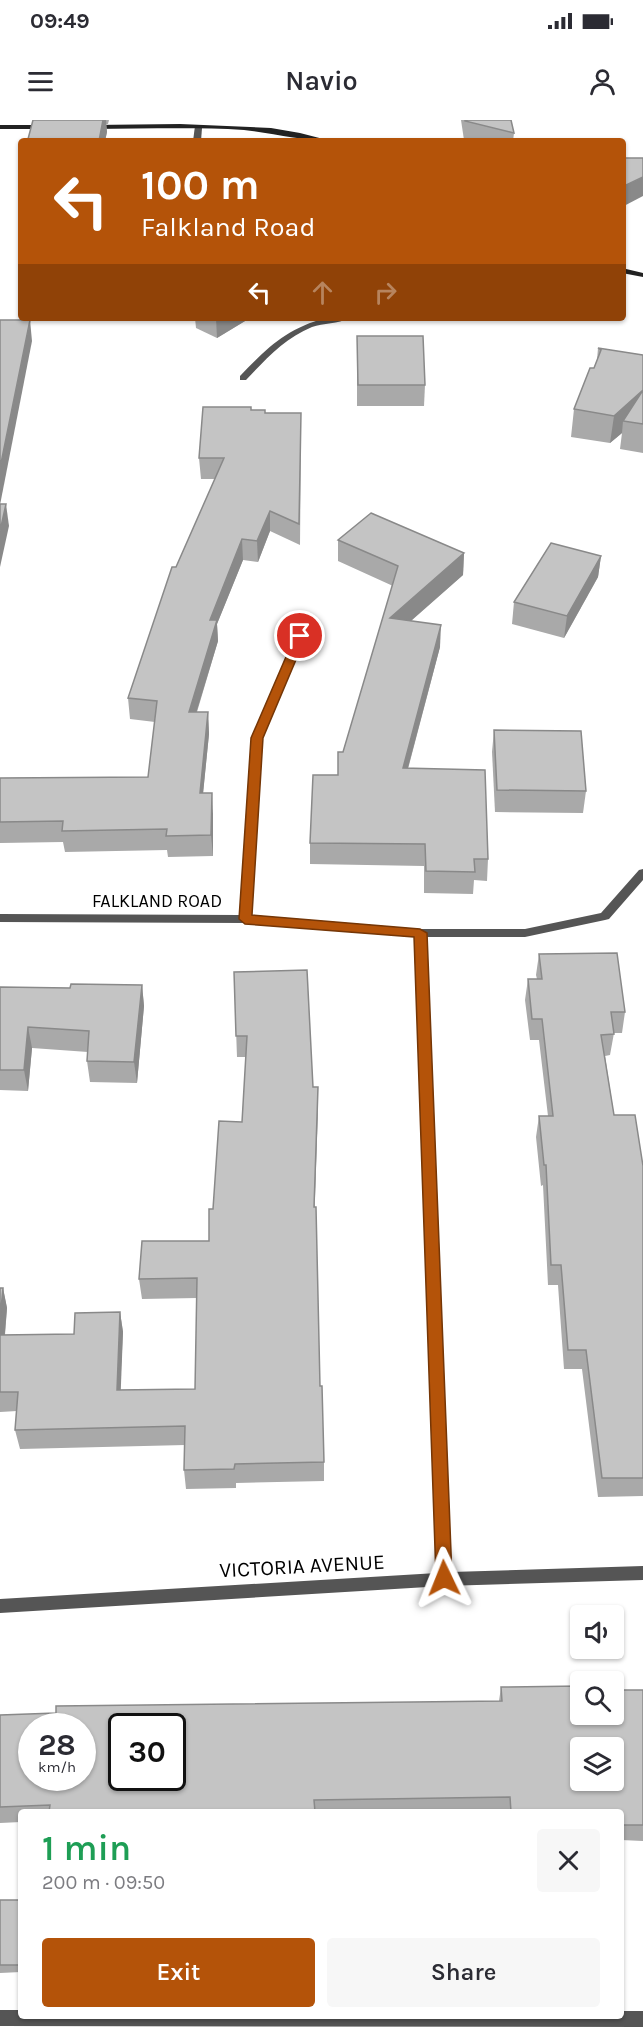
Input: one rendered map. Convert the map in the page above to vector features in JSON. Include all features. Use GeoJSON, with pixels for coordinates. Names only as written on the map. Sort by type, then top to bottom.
{"type":"FeatureCollection","features":[{"type":"Feature","properties":{"kind":"street"},"geometry":{"type":"LineString","coordinates":[[82,127],[187,124],[198,128],[278,132],[311,138]]}},
{"type":"Feature","properties":{"kind":"street"},"geometry":{"type":"LineString","coordinates":[[0,127],[58,127]]}},
{"type":"Feature","properties":{"kind":"street"},"geometry":{"type":"LineString","coordinates":[[198,128],[198,138]]}},
{"type":"Feature","properties":{"kind":"street"},"geometry":{"type":"LineString","coordinates":[[626,271],[643,275]]}},
{"type":"Feature","properties":{"kind":"street"},"geometry":{"type":"LineString","coordinates":[[243,378],[277,342],[295,330],[320,321]]}},
{"type":"Feature","properties":{"kind":"street"},"geometry":{"type":"LineString","coordinates":[[245,919],[257,738],[309,615]]}},
{"type":"Feature","properties":{"kind":"street","name":"FALKLAND ROAD"},"geometry":{"type":"LineString","coordinates":[[0,918],[245,919],[420,933],[525,933],[605,916],[643,873]]}},
{"type":"Feature","properties":{"kind":"street"},"geometry":{"type":"LineString","coordinates":[[420,933],[444,1578]]}},
{"type":"Feature","properties":{"kind":"street","name":"VICTORIA AVENUE"},"geometry":{"type":"LineString","coordinates":[[0,1606],[444,1578],[643,1573]]}},
{"type":"Feature","properties":{"kind":"street"},"geometry":{"type":"LineString","coordinates":[[0,2018],[18,2018]]}},
{"type":"Feature","properties":{"kind":"street"},"geometry":{"type":"LineString","coordinates":[[624,2019],[643,2019]]}},
{"type":"Feature","properties":{"kind":"building"},"geometry":{"type":"Polygon","coordinates":[[[33,120],[103,120],[100,138],[28,138],[33,120]]]}},
{"type":"Feature","properties":{"kind":"building"},"geometry":{"type":"Polygon","coordinates":[[[511,120],[514,133],[465,121],[511,120]]]}},
{"type":"Feature","properties":{"kind":"building"},"geometry":{"type":"Polygon","coordinates":[[[626,158],[643,158],[643,177],[626,185],[626,158]]]}},
{"type":"Feature","properties":{"kind":"building"},"geometry":{"type":"Polygon","coordinates":[[[0,320],[30,321],[0,468],[0,320]]]}},
{"type":"Feature","properties":{"kind":"building"},"geometry":{"type":"Polygon","coordinates":[[[357,336],[423,336],[425,385],[358,385],[357,336]]]}},
{"type":"Feature","properties":{"kind":"building"},"geometry":{"type":"Polygon","coordinates":[[[598,348],[643,355],[643,390],[614,416],[574,409],[590,368],[594,368],[601,350],[598,348]]]}},
{"type":"Feature","properties":{"kind":"building"},"geometry":{"type":"Polygon","coordinates":[[[643,390],[643,424],[623,421],[643,390]]]}},
{"type":"Feature","properties":{"kind":"building"},"geometry":{"type":"Polygon","coordinates":[[[203,407],[251,407],[251,410],[265,410],[265,413],[301,413],[299,524],[270,511],[257,541],[242,539],[210,620],[217,620],[189,712],[208,712],[200,793],[212,793],[211,835],[166,836],[167,829],[62,831],[63,821],[0,822],[0,778],[148,777],[157,701],[128,698],[172,567],[176,567],[224,458],[199,458],[203,407]]]}},
{"type":"Feature","properties":{"kind":"building"},"geometry":{"type":"Polygon","coordinates":[[[0,504],[6,504],[0,531],[0,504]]]}},
{"type":"Feature","properties":{"kind":"building"},"geometry":{"type":"Polygon","coordinates":[[[371,513],[464,553],[390,618],[441,625],[403,768],[485,770],[488,859],[474,859],[475,872],[426,871],[425,844],[310,843],[313,775],[338,775],[338,752],[343,752],[398,566],[338,540],[371,513]]]}},
{"type":"Feature","properties":{"kind":"building"},"geometry":{"type":"Polygon","coordinates":[[[551,543],[601,556],[567,616],[514,602],[551,543]]]}},
{"type":"Feature","properties":{"kind":"building"},"geometry":{"type":"Polygon","coordinates":[[[494,730],[581,731],[586,791],[497,790],[494,730]]]}},
{"type":"Feature","properties":{"kind":"building"},"geometry":{"type":"Polygon","coordinates":[[[617,953],[625,1012],[611,1012],[614,1034],[601,1035],[614,1115],[635,1115],[643,1166],[643,1478],[602,1478],[586,1350],[568,1350],[561,1265],[551,1265],[546,1165],[544,1165],[539,1116],[553,1116],[542,1019],[532,1019],[528,979],[542,979],[539,954],[617,953]]]}},
{"type":"Feature","properties":{"kind":"building"},"geometry":{"type":"Polygon","coordinates":[[[307,970],[313,1087],[318,1087],[314,1207],[316,1207],[324,1462],[235,1464],[234,1469],[184,1470],[185,1426],[15,1430],[18,1392],[0,1392],[0,1335],[74,1334],[75,1313],[120,1312],[117,1390],[195,1389],[197,1278],[139,1279],[142,1241],[209,1241],[209,1209],[213,1209],[219,1121],[242,1122],[247,1036],[236,1036],[234,972],[307,970]]]}},
{"type":"Feature","properties":{"kind":"building"},"geometry":{"type":"Polygon","coordinates":[[[71,984],[142,985],[134,1062],[87,1061],[89,1031],[28,1027],[24,1070],[0,1070],[0,987],[70,988],[71,984]]]}},
{"type":"Feature","properties":{"kind":"building"},"geometry":{"type":"Polygon","coordinates":[[[0,1288],[3,1288],[0,1319],[0,1288]]]}},
{"type":"Feature","properties":{"kind":"building"},"geometry":{"type":"Polygon","coordinates":[[[570,1686],[570,1725],[624,1725],[624,1690],[643,1690],[643,1825],[624,1825],[624,1809],[511,1809],[510,1797],[314,1800],[315,1809],[49,1809],[50,1805],[0,1807],[0,1715],[18,1714],[18,1791],[96,1791],[96,1713],[56,1713],[56,1706],[502,1701],[501,1687],[570,1686]]]}},
{"type":"Feature","properties":{"kind":"building"},"geometry":{"type":"Polygon","coordinates":[[[0,1900],[18,1900],[18,1965],[0,1965],[0,1900]]]}},
{"type":"Feature","properties":{"kind":"route"},"geometry":{"type":"LineString","coordinates":[[300,636],[257,738],[245,919],[420,933],[444,1578]]}}]}
